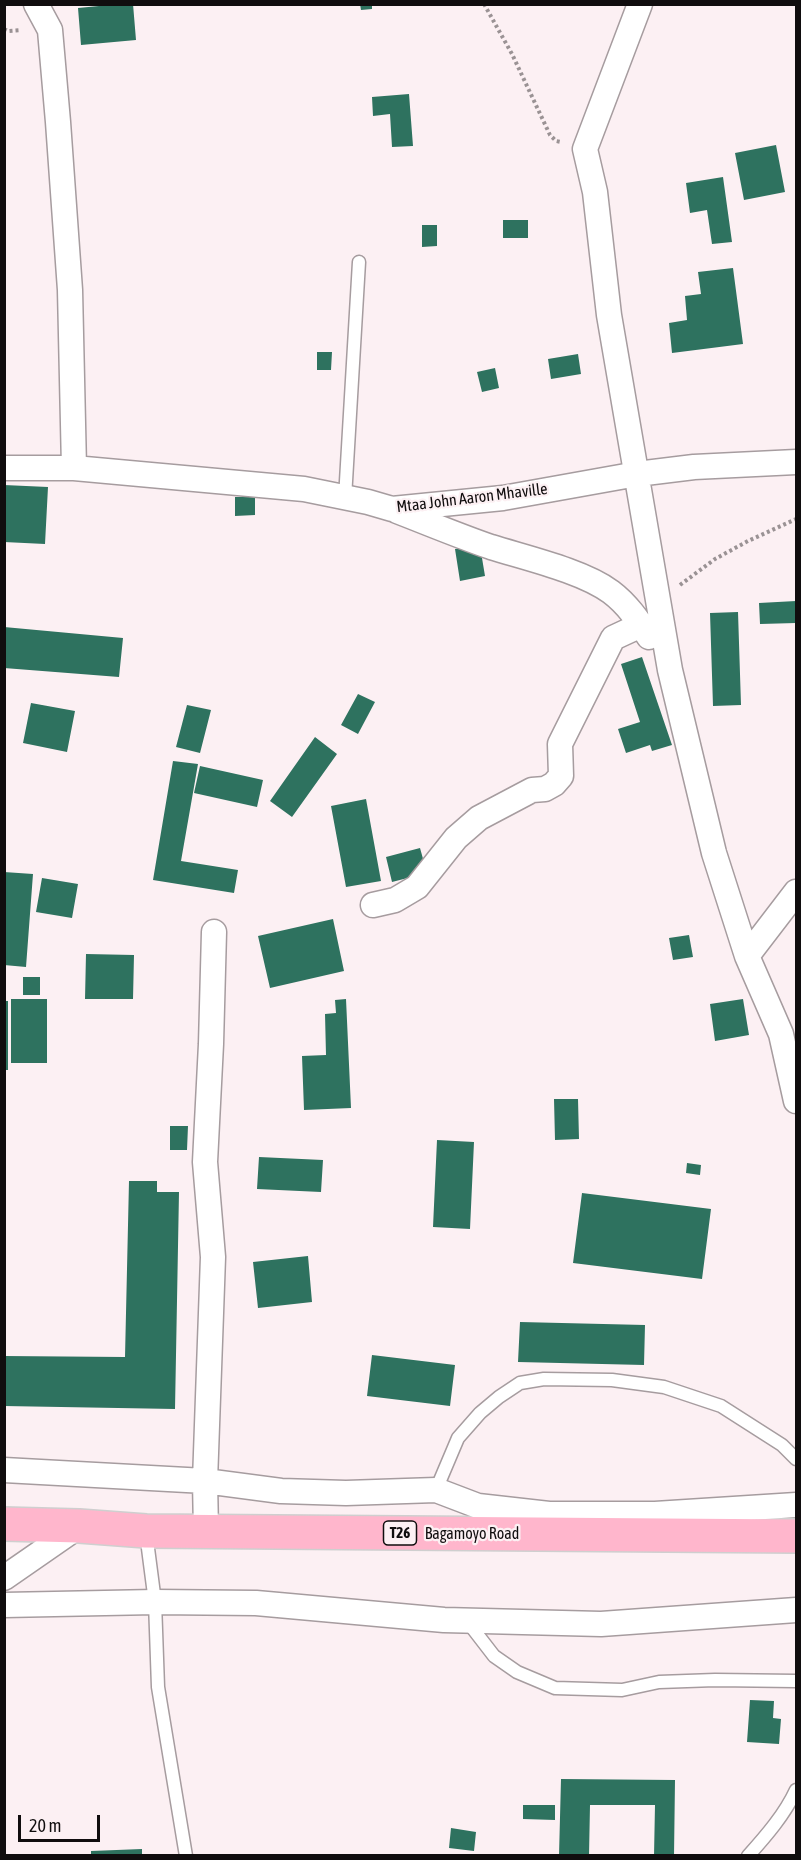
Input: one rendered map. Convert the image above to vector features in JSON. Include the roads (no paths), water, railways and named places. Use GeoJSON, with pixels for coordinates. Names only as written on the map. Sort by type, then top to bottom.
{"type":"FeatureCollection","features":[{"type":"Feature","properties":{"kind":"highway","name":"Bagamoyo Road"},"geometry":{"type":"LineString","coordinates":[[4,1524],[206,1531],[796,1536]]}},
{"type":"Feature","properties":{"kind":"street"},"geometry":{"type":"LineString","coordinates":[[36,4],[50,30],[58,122],[70,290],[74,468]]}},
{"type":"Feature","properties":{"kind":"street"},"geometry":{"type":"LineString","coordinates":[[640,4],[585,149],[595,192],[609,315],[670,670],[714,853],[747,956],[789,1034],[796,1101]]}},
{"type":"Feature","properties":{"kind":"street","name":"Mtaa John Aaron Mhaville"},"geometry":{"type":"LineString","coordinates":[[4,468],[74,468],[304,489],[392,509],[503,498],[637,474],[694,467],[796,462]]}},
{"type":"Feature","properties":{"kind":"street"},"geometry":{"type":"LineString","coordinates":[[392,509],[488,546],[561,569],[609,591],[625,604],[642,625],[670,670]]}},
{"type":"Feature","properties":{"kind":"street"},"geometry":{"type":"LineString","coordinates":[[374,905],[395,900],[417,887],[456,838],[479,818],[532,790],[545,789],[554,784],[561,776],[560,744],[613,638],[642,625]]}},
{"type":"Feature","properties":{"kind":"street"},"geometry":{"type":"LineString","coordinates":[[747,956],[796,892]]}},
{"type":"Feature","properties":{"kind":"street"},"geometry":{"type":"LineString","coordinates":[[206,1531],[205,1481],[213,1257],[205,1162],[212,1044],[214,933]]}},
{"type":"Feature","properties":{"kind":"street"},"geometry":{"type":"LineString","coordinates":[[4,1470],[205,1481],[281,1491],[346,1493],[436,1490],[478,1506],[549,1514],[655,1514],[796,1505]]}},
{"type":"Feature","properties":{"kind":"street"},"geometry":{"type":"LineString","coordinates":[[4,1578],[79,1526]]}},
{"type":"Feature","properties":{"kind":"street"},"geometry":{"type":"LineString","coordinates":[[4,1605],[155,1602],[256,1603],[466,1621],[601,1624],[796,1610]]}},
{"type":"Feature","properties":{"kind":"lane"},"geometry":{"type":"LineString","coordinates":[[345,498],[359,262]]}},
{"type":"Feature","properties":{"kind":"lane"},"geometry":{"type":"LineString","coordinates":[[436,1490],[458,1438],[480,1413],[520,1383],[544,1379],[612,1380],[664,1387],[720,1406],[782,1445],[796,1459]]}},
{"type":"Feature","properties":{"kind":"lane"},"geometry":{"type":"LineString","coordinates":[[146,1530],[155,1602],[158,1687],[186,1856]]}},
{"type":"Feature","properties":{"kind":"lane"},"geometry":{"type":"LineString","coordinates":[[466,1621],[494,1656],[517,1672],[555,1688],[622,1690],[659,1682],[796,1681]]}},
{"type":"Feature","properties":{"kind":"lane"},"geometry":{"type":"LineString","coordinates":[[748,1856],[765,1837],[796,1790]]}}]}
